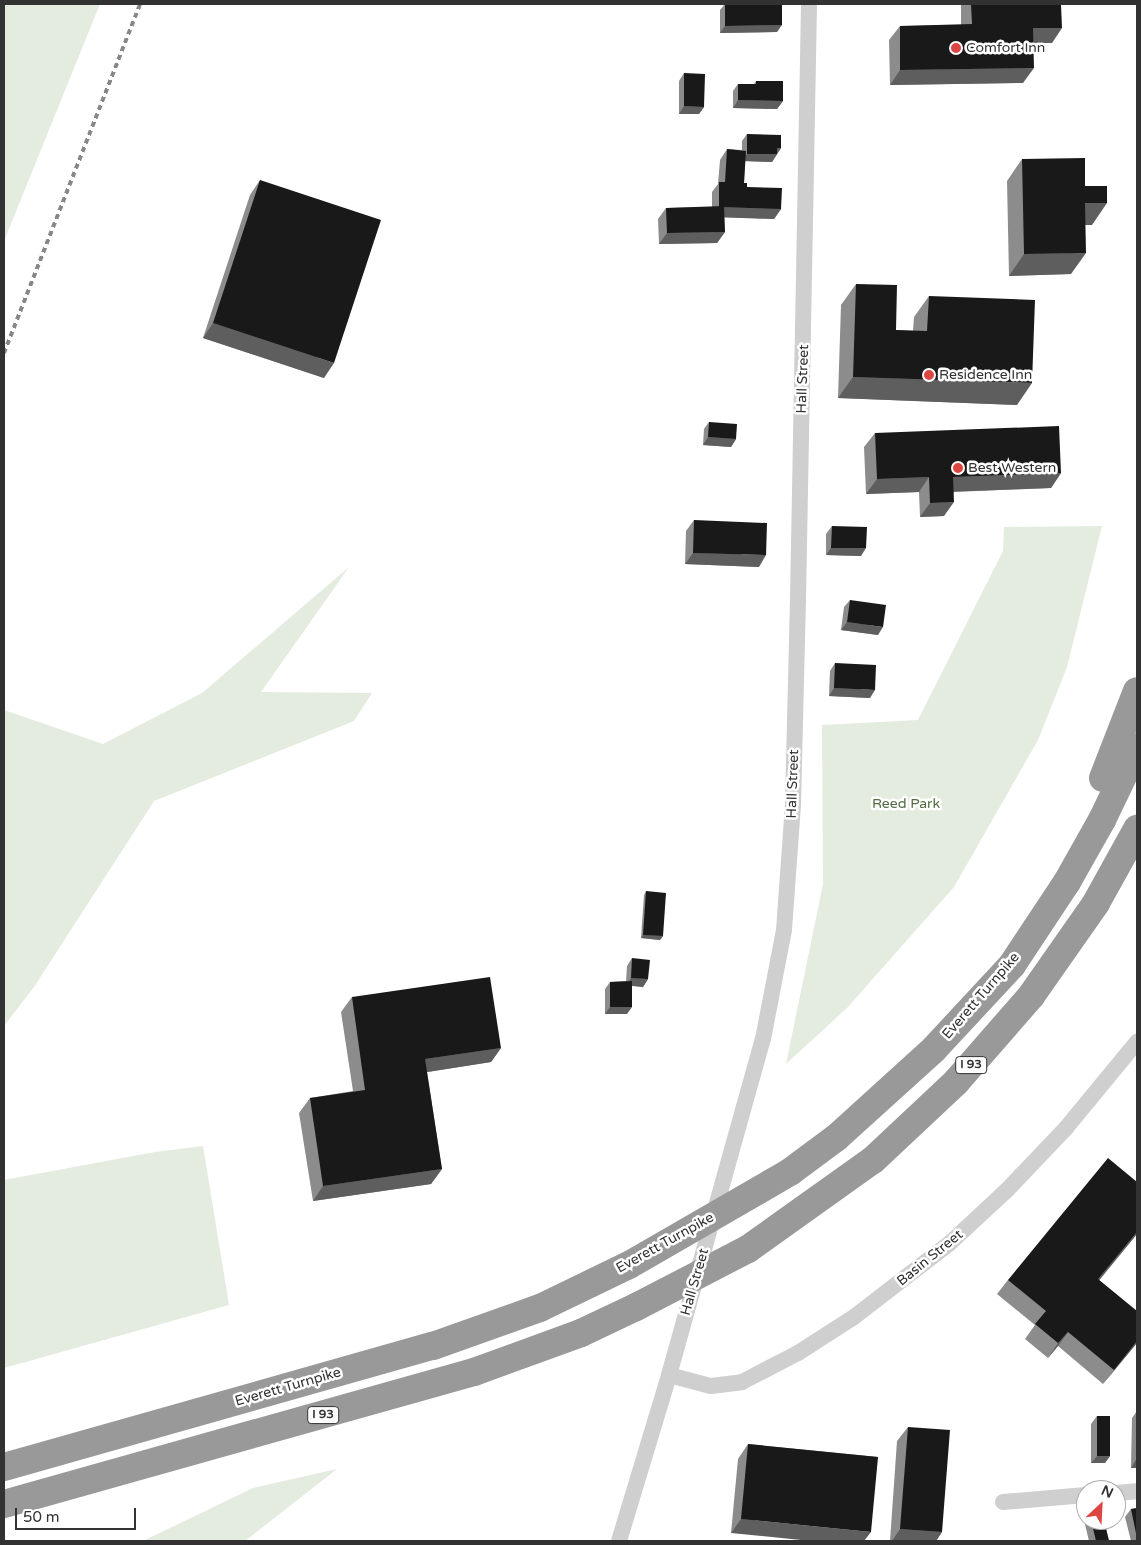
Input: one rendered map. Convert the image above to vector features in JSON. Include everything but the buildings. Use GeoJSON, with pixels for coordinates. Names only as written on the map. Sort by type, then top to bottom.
{"type":"FeatureCollection","features":[{"type":"Feature","properties":{"kind":"highway"},"geometry":{"type":"LineString","coordinates":[[1012,965],[1096,793],[1137,691]]}},
{"type":"Feature","properties":{"kind":"highway","name":"Everett Turnpike"},"geometry":{"type":"LineString","coordinates":[[4,1467],[433,1346],[540,1308],[629,1265],[790,1172],[836,1138],[934,1049],[1012,965],[1067,882],[1102,820],[1137,747]]}},
{"type":"Feature","properties":{"kind":"highway","name":"I 93"},"geometry":{"type":"LineString","coordinates":[[4,1504],[474,1372],[581,1333],[748,1249],[873,1160],[956,1082],[1031,996],[1096,903],[1137,829]]}},
{"type":"Feature","properties":{"kind":"highway"},"geometry":{"type":"LineString","coordinates":[[4,1517],[115,1473]]}},
{"type":"Feature","properties":{"kind":"street","name":"Hall Street"},"geometry":{"type":"LineString","coordinates":[[619,1541],[669,1376],[763,1039],[784,930],[791,839],[797,648],[809,4]]}},
{"type":"Feature","properties":{"kind":"street","name":"Basin Street"},"geometry":{"type":"LineString","coordinates":[[669,1376],[694,1384],[711,1386],[726,1386],[742,1382],[798,1353],[854,1317],[950,1243],[1007,1190],[1061,1135],[1137,1042]]}},
{"type":"Feature","properties":{"kind":"street"},"geometry":{"type":"LineString","coordinates":[[1003,1502],[1076,1496]]}},
{"type":"Feature","properties":{"kind":"green space"},"geometry":{"type":"Polygon","coordinates":[[[4,4],[100,4],[4,241],[4,4]]]}},
{"type":"Feature","properties":{"kind":"green space","name":"Reed Park"},"geometry":{"type":"Polygon","coordinates":[[[1102,526],[1067,667],[1038,740],[954,887],[847,1008],[786,1064],[823,884],[822,725],[918,720],[1003,551],[1004,527],[1102,526]]]}},
{"type":"Feature","properties":{"kind":"green space"},"geometry":{"type":"Polygon","coordinates":[[[349,567],[261,692],[372,693],[354,721],[154,801],[34,987],[4,1026],[4,710],[103,744],[202,693],[349,567]]]}},
{"type":"Feature","properties":{"kind":"green space"},"geometry":{"type":"Polygon","coordinates":[[[203,1146],[229,1305],[4,1368],[4,1180],[155,1152],[203,1146]]]}},
{"type":"Feature","properties":{"kind":"green space"},"geometry":{"type":"Polygon","coordinates":[[[337,1469],[245,1541],[143,1541],[253,1488],[337,1469]]]}},
{"type":"Feature","properties":{"kind":"railway"},"geometry":{"type":"LineString","coordinates":[[4,353],[140,4]]}},
{"type":"Feature","properties":{"kind":"place","name":"Comfort Inn"},"geometry":{"type":"Point","coordinates":[956,48]}},
{"type":"Feature","properties":{"kind":"place","name":"Residence Inn"},"geometry":{"type":"Point","coordinates":[929,375]}},
{"type":"Feature","properties":{"kind":"place","name":"Best Western"},"geometry":{"type":"Point","coordinates":[958,468]}}]}
